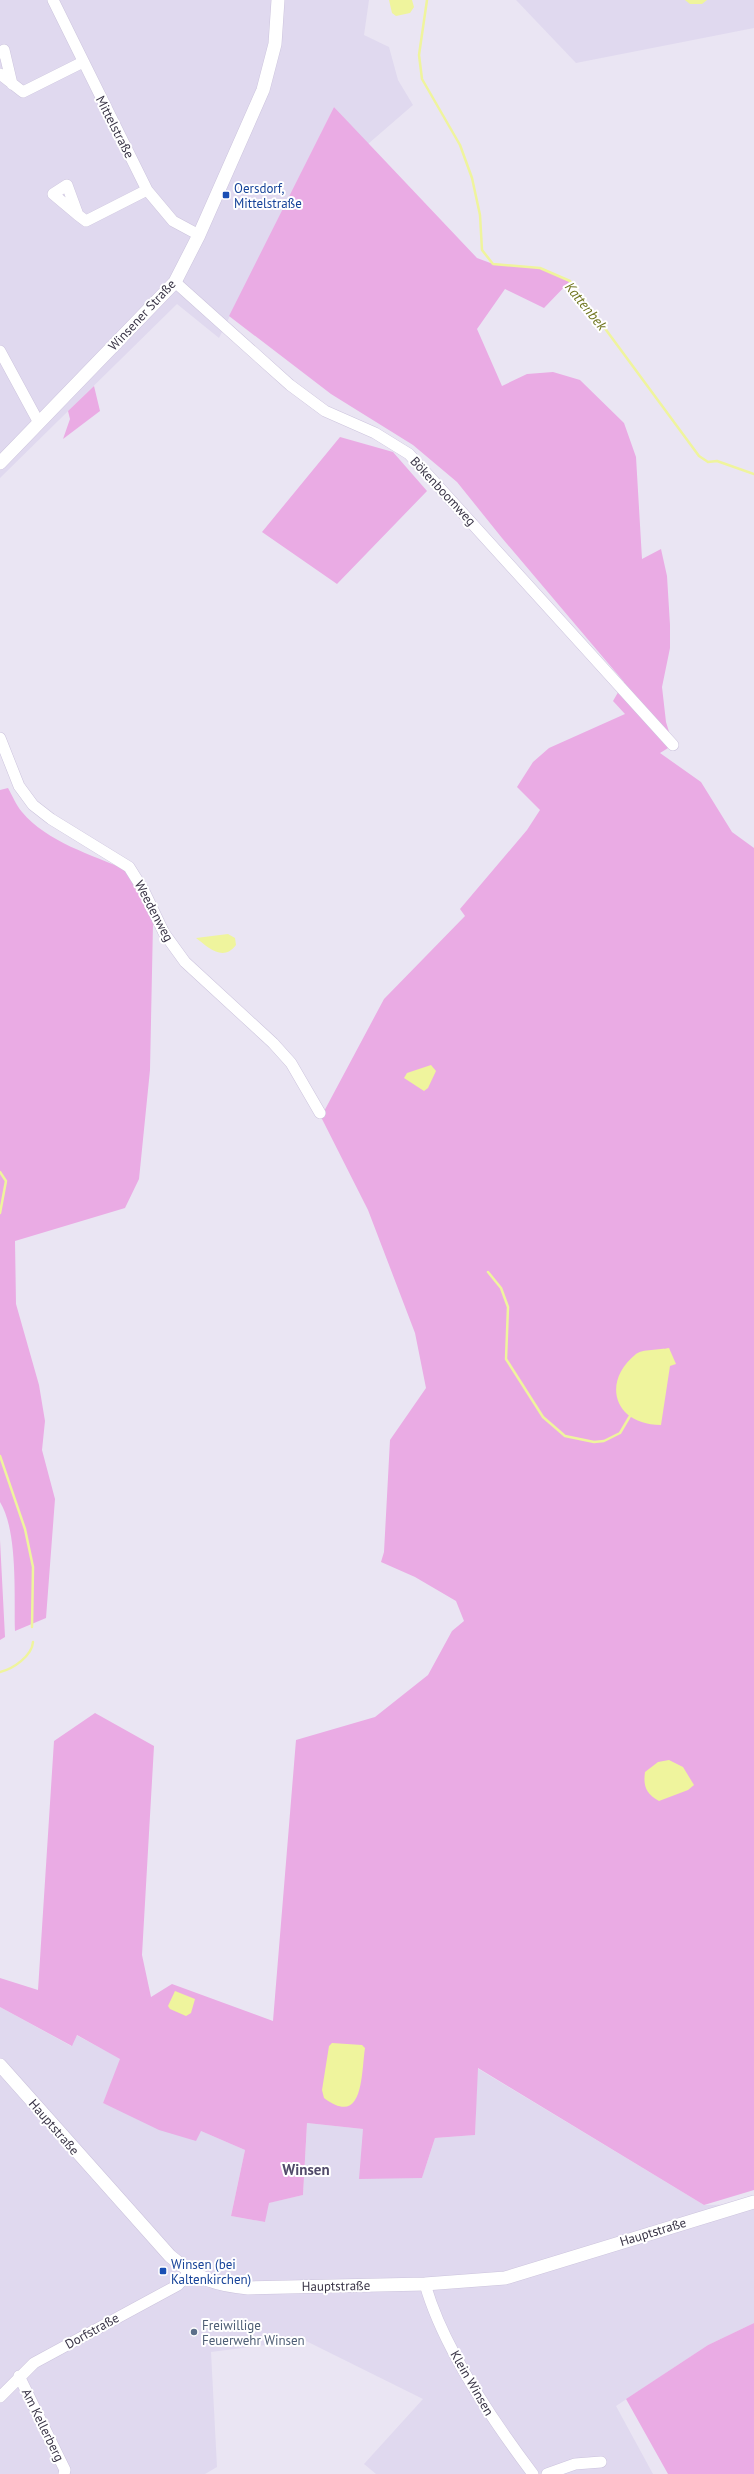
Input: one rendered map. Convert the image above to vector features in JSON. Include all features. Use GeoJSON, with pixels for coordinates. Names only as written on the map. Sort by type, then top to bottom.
{"type":"FeatureCollection","features":[{"type":"Feature","properties":{"kind":"street","name":"Mittelstraße"},"geometry":{"type":"LineString","coordinates":[[53,0],[147,190],[173,221],[199,235]]}},
{"type":"Feature","properties":{"kind":"street","name":"Winsener Straße"},"geometry":{"type":"LineString","coordinates":[[0,463],[175,282],[199,235],[263,90],[275,44],[278,0]]}},
{"type":"Feature","properties":{"kind":"street"},"geometry":{"type":"LineString","coordinates":[[0,53],[4,50],[12,84]]}},
{"type":"Feature","properties":{"kind":"street"},"geometry":{"type":"LineString","coordinates":[[0,74],[23,92],[83,62]]}},
{"type":"Feature","properties":{"kind":"street"},"geometry":{"type":"LineString","coordinates":[[78,215],[86,222],[147,190]]}},
{"type":"Feature","properties":{"kind":"street","name":"Bökenboomweg"},"geometry":{"type":"LineString","coordinates":[[175,282],[290,385],[326,411],[374,434],[409,454],[673,745]]}},
{"type":"Feature","properties":{"kind":"street"},"geometry":{"type":"LineString","coordinates":[[0,351],[39,423]]}},
{"type":"Feature","properties":{"kind":"street","name":"Weedenweg"},"geometry":{"type":"LineString","coordinates":[[0,738],[19,786],[33,805],[51,819],[130,867],[173,948],[185,962],[273,1043],[291,1063],[320,1113]]}},
{"type":"Feature","properties":{"kind":"street","name":"Hauptstraße"},"geometry":{"type":"LineString","coordinates":[[0,2066],[154,2239],[189,2272],[227,2286],[248,2288],[425,2284],[505,2278],[754,2202]]}},
{"type":"Feature","properties":{"kind":"street","name":"Dorfstraße"},"geometry":{"type":"LineString","coordinates":[[0,2397],[19,2376],[34,2363],[178,2285],[189,2272]]}},
{"type":"Feature","properties":{"kind":"street","name":"Klein Winsen"},"geometry":{"type":"LineString","coordinates":[[425,2284],[431,2306],[448,2342],[500,2429],[533,2474]]}},
{"type":"Feature","properties":{"kind":"street","name":"Am Kellerberg"},"geometry":{"type":"LineString","coordinates":[[19,2376],[65,2470],[64,2474]]}},
{"type":"Feature","properties":{"kind":"street"},"geometry":{"type":"LineString","coordinates":[[547,2474],[575,2464],[601,2462]]}},
{"type":"Feature","properties":{"kind":"shaded area"},"geometry":{"type":"Polygon","coordinates":[[[0,0],[369,0],[364,35],[389,47],[398,80],[413,105],[368,144],[334,107],[219,338],[177,304],[0,478],[0,0]]]}},
{"type":"Feature","properties":{"kind":"shaded area"},"geometry":{"type":"Polygon","coordinates":[[[389,0],[412,0],[414,7],[410,13],[396,16],[392,13],[389,0]]]}},
{"type":"Feature","properties":{"kind":"shaded area"},"geometry":{"type":"Polygon","coordinates":[[[516,0],[754,0],[754,28],[576,63],[516,0]]]}},
{"type":"Feature","properties":{"kind":"shaded area"},"geometry":{"type":"Polygon","coordinates":[[[685,0],[707,0],[702,4],[690,4],[685,0]]]}},
{"type":"Feature","properties":{"kind":"shaded area"},"geometry":{"type":"Polygon","coordinates":[[[334,107],[477,258],[493,264],[540,268],[570,281],[544,308],[505,289],[477,329],[502,386],[527,374],[553,372],[580,380],[624,423],[636,457],[642,559],[661,549],[667,576],[670,648],[662,687],[666,722],[673,745],[660,753],[701,782],[732,832],[754,848],[754,2190],[704,2205],[478,2068],[475,2135],[435,2138],[422,2178],[359,2179],[363,2129],[307,2123],[303,2195],[269,2203],[265,2222],[231,2216],[245,2150],[201,2131],[196,2141],[159,2130],[103,2103],[120,2059],[77,2035],[72,2046],[0,2007],[0,1978],[38,1990],[54,1741],[95,1713],[154,1746],[142,1955],[151,1997],[172,1984],[273,2021],[296,1740],[375,1717],[428,1675],[452,1631],[464,1621],[456,1601],[415,1577],[381,1562],[384,1552],[390,1440],[426,1388],[415,1333],[368,1210],[321,1117],[384,999],[465,916],[460,909],[527,830],[540,810],[517,787],[533,762],[549,748],[625,714],[613,701],[624,682],[502,538],[457,482],[413,445],[331,394],[229,316],[334,107]]]}},
{"type":"Feature","properties":{"kind":"shaded area"},"geometry":{"type":"Polygon","coordinates":[[[94,386],[100,411],[63,439],[70,419],[68,411],[94,386]]]}},
{"type":"Feature","properties":{"kind":"shaded area"},"geometry":{"type":"Polygon","coordinates":[[[340,437],[393,452],[427,491],[337,584],[262,532],[340,437]]]}},
{"type":"Feature","properties":{"kind":"shaded area"},"geometry":{"type":"Polygon","coordinates":[[[8,788],[22,812],[44,832],[71,847],[127,870],[153,923],[150,1070],[139,1179],[125,1208],[15,1241],[16,1304],[39,1385],[45,1421],[42,1450],[55,1499],[46,1618],[15,1631],[15,1582],[12,1546],[6,1514],[0,1502],[0,790],[8,788]]]}},
{"type":"Feature","properties":{"kind":"shaded area"},"geometry":{"type":"Polygon","coordinates":[[[228,934],[235,938],[236,945],[231,950],[221,953],[216,952],[206,946],[196,938],[228,934]]]}},
{"type":"Feature","properties":{"kind":"shaded area"},"geometry":{"type":"Polygon","coordinates":[[[431,1065],[436,1071],[428,1088],[424,1091],[404,1078],[407,1073],[431,1065]]]}},
{"type":"Feature","properties":{"kind":"shaded area"},"geometry":{"type":"Polygon","coordinates":[[[669,1348],[676,1364],[670,1366],[661,1425],[645,1423],[632,1418],[623,1410],[618,1400],[616,1389],[619,1377],[625,1365],[639,1352],[669,1348]]]}},
{"type":"Feature","properties":{"kind":"shaded area"},"geometry":{"type":"Polygon","coordinates":[[[0,1540],[5,1637],[0,1640],[0,1540]]]}},
{"type":"Feature","properties":{"kind":"shaded area"},"geometry":{"type":"Polygon","coordinates":[[[669,1760],[683,1767],[694,1785],[688,1790],[659,1801],[646,1789],[645,1772],[658,1762],[669,1760]]]}},
{"type":"Feature","properties":{"kind":"shaded area"},"geometry":{"type":"Polygon","coordinates":[[[175,1991],[195,1999],[191,2013],[186,2016],[170,2009],[168,2006],[175,1991]]]}},
{"type":"Feature","properties":{"kind":"shaded area"},"geometry":{"type":"Polygon","coordinates":[[[0,2007],[71,2046],[76,2035],[121,2059],[103,2103],[201,2131],[245,2150],[231,2216],[265,2222],[268,2203],[303,2195],[307,2123],[363,2129],[422,2178],[435,2138],[475,2135],[477,2068],[704,2205],[754,2204],[754,2323],[708,2345],[616,2406],[653,2474],[376,2474],[364,2464],[423,2399],[304,2340],[211,2352],[217,2467],[205,2474],[0,2474],[0,2007]]]}},
{"type":"Feature","properties":{"kind":"shaded area"},"geometry":{"type":"Polygon","coordinates":[[[332,2043],[362,2045],[365,2048],[361,2083],[358,2094],[353,2102],[347,2106],[337,2106],[324,2098],[322,2090],[329,2046],[332,2043]]]}},
{"type":"Feature","properties":{"kind":"shaded area"},"geometry":{"type":"Polygon","coordinates":[[[754,2323],[754,2474],[668,2474],[626,2399],[708,2345],[754,2323]]]}},
{"type":"Feature","properties":{"kind":"waterway","name":"Kattenbek"},"geometry":{"type":"LineString","coordinates":[[427,0],[419,55],[422,79],[460,145],[472,178],[480,215],[482,250],[493,264],[540,268],[570,281],[699,456],[708,462],[717,461],[754,474]]}},
{"type":"Feature","properties":{"kind":"waterway"},"geometry":{"type":"LineString","coordinates":[[0,1172],[6,1181],[0,1213]]}},
{"type":"Feature","properties":{"kind":"waterway"},"geometry":{"type":"LineString","coordinates":[[488,1272],[501,1288],[508,1307],[506,1359],[543,1417],[565,1436],[594,1442],[604,1441],[620,1433],[630,1416]]}},
{"type":"Feature","properties":{"kind":"waterway"},"geometry":{"type":"LineString","coordinates":[[0,1456],[25,1529],[33,1567],[32,1627]]}},
{"type":"Feature","properties":{"kind":"waterway"},"geometry":{"type":"LineString","coordinates":[[0,1672],[16,1665],[26,1657],[32,1647],[33,1642]]}},
{"type":"Feature","properties":{"kind":"place","name":"Oersdorf, Mittelstraße"},"geometry":{"type":"Point","coordinates":[226,195]}},
{"type":"Feature","properties":{"kind":"place","name":"Winsen (bei Kaltenkirchen)"},"geometry":{"type":"Point","coordinates":[163,2271]}},
{"type":"Feature","properties":{"kind":"place","name":"Freiwillige Feuerwehr Winsen"},"geometry":{"type":"Point","coordinates":[194,2332]}},
{"type":"Feature","properties":{"kind":"district","name":"Winsen"},"geometry":{"type":"Point","coordinates":[306,2169]}}]}
